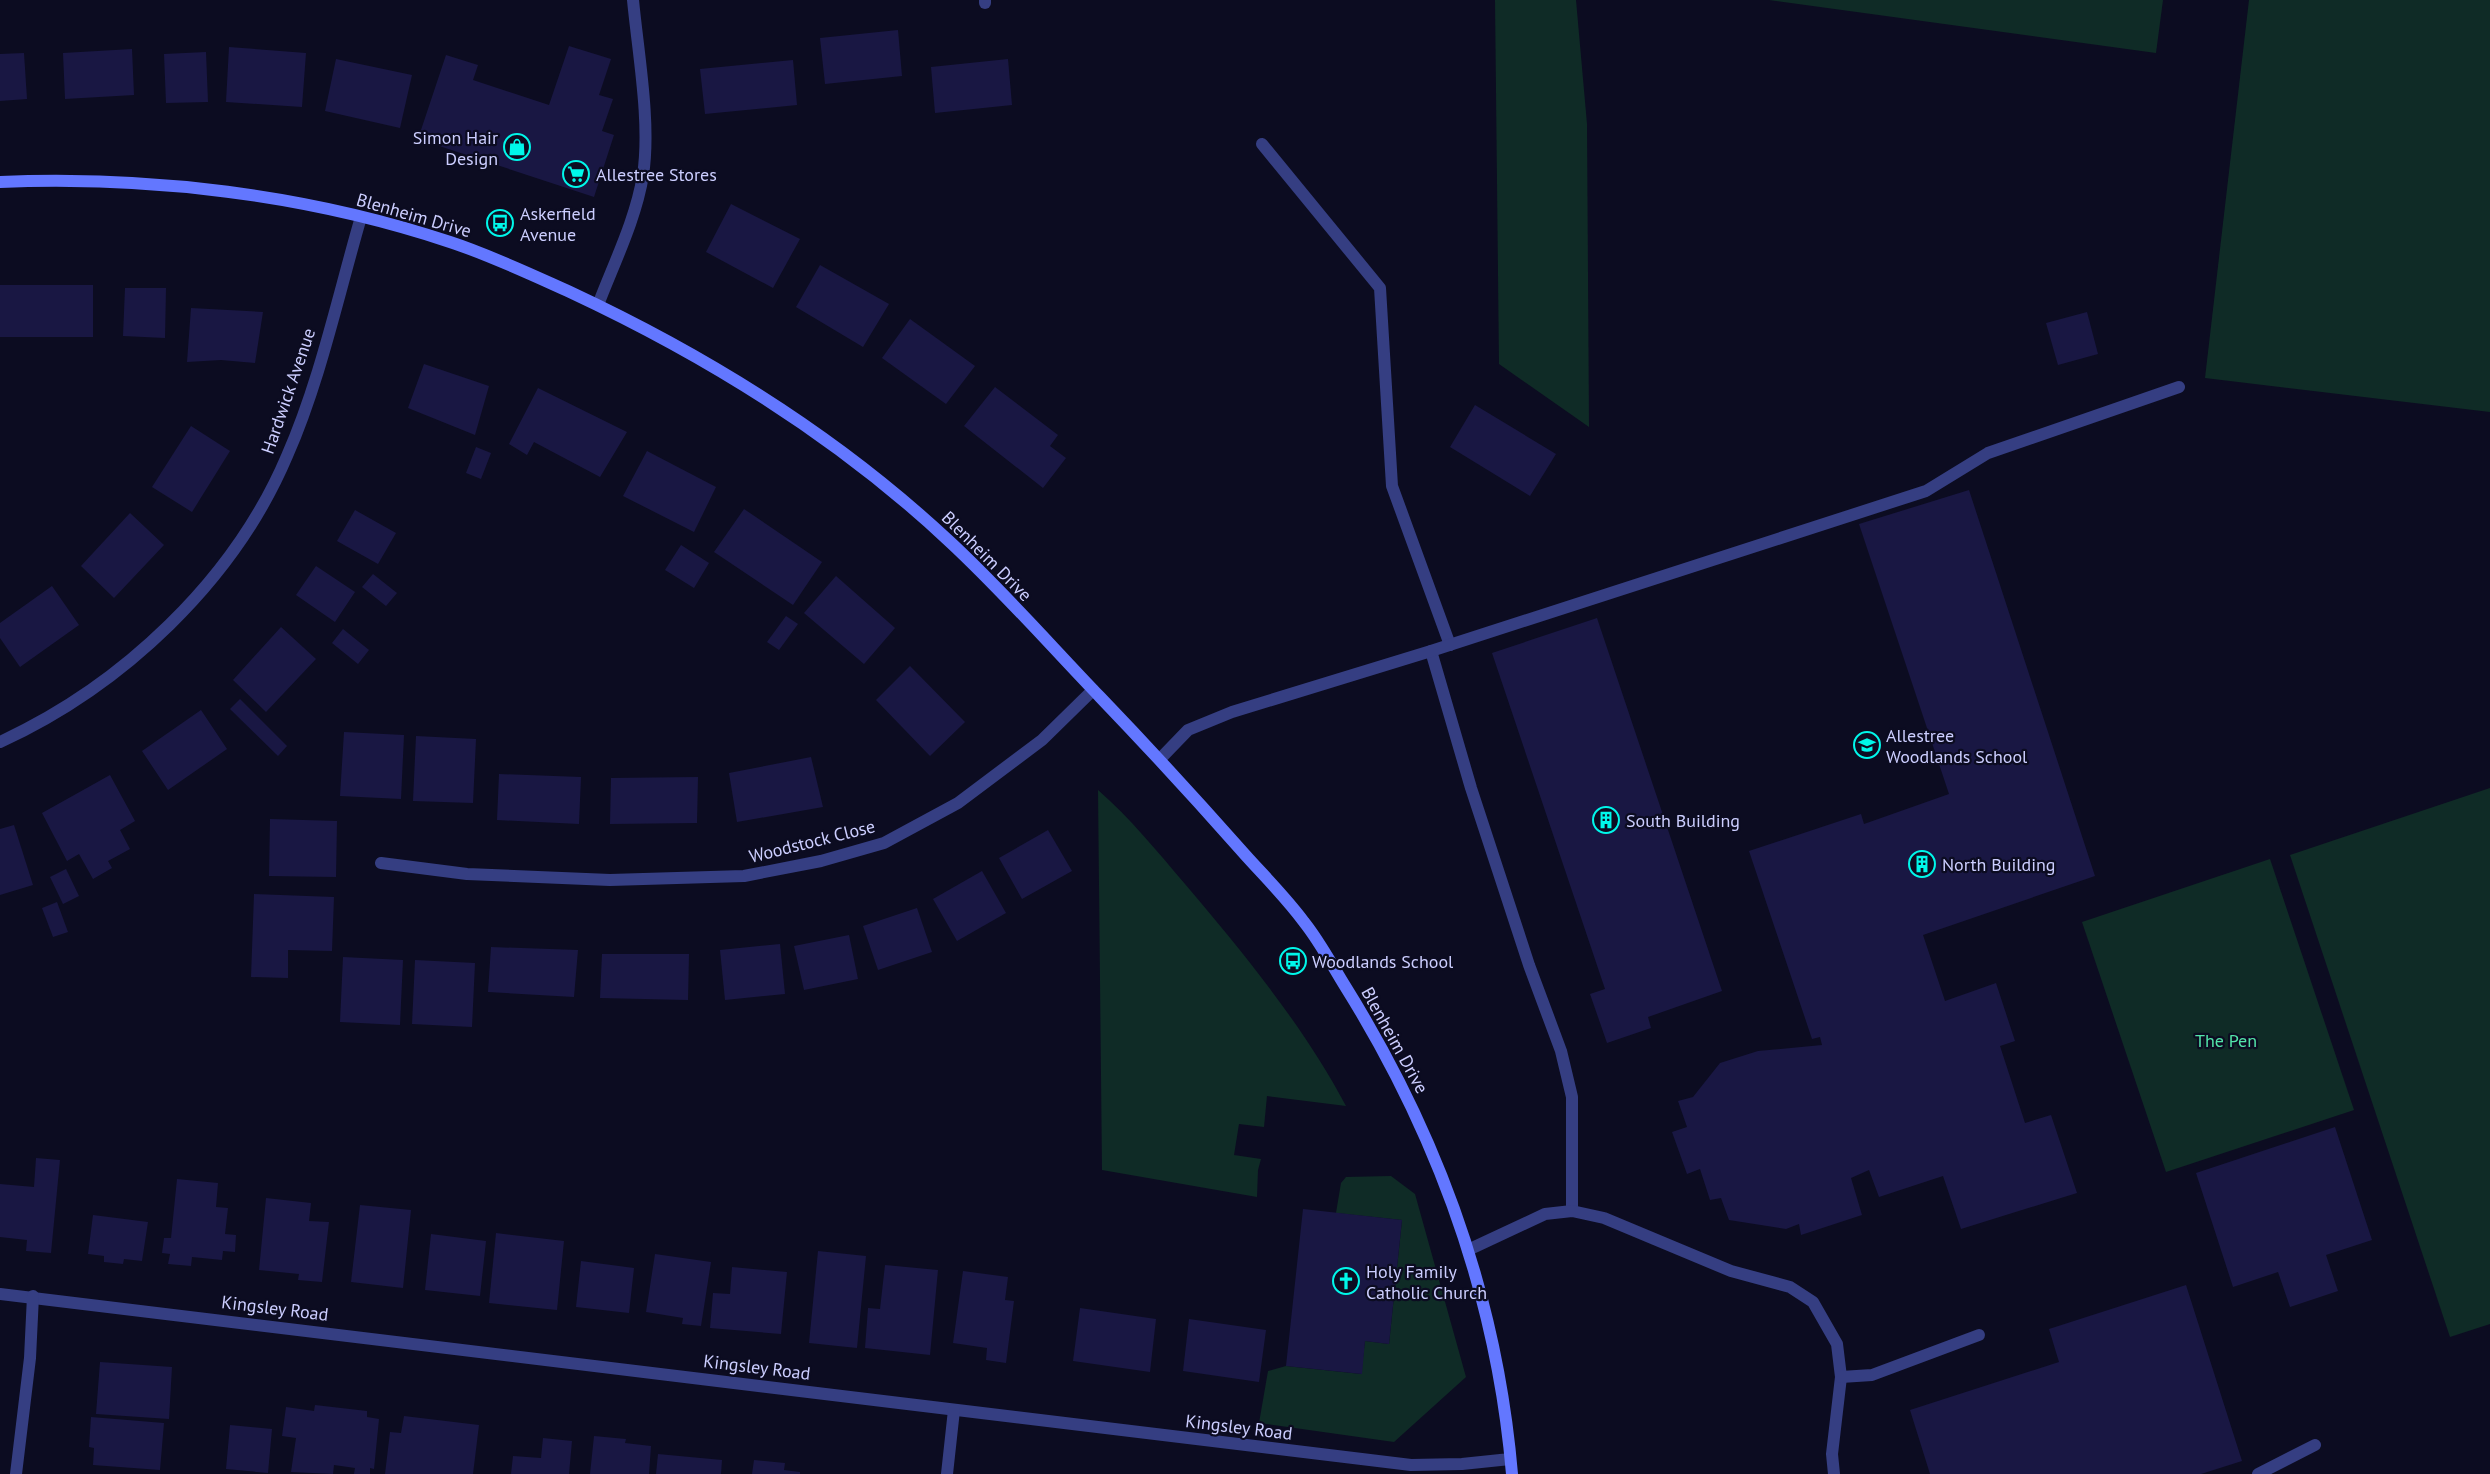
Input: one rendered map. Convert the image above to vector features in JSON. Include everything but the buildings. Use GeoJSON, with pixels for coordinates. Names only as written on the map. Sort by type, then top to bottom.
{"type":"FeatureCollection","features":[{"type":"Feature","properties":{"kind":"street"},"geometry":{"type":"LineString","coordinates":[[598,305],[633,215],[643,175],[646,136],[633,0]]}},
{"type":"Feature","properties":{"kind":"street"},"geometry":{"type":"LineString","coordinates":[[1262,144],[1380,288],[1392,486],[1450,645]]}},
{"type":"Feature","properties":{"kind":"street","name":"Blenheim Drive"},"geometry":{"type":"LineString","coordinates":[[0,182],[45,180],[131,182],[260,196],[361,217],[450,242],[528,273],[681,347],[763,397],[858,464],[949,541],[1160,759],[1306,924],[1386,1055],[1433,1151],[1468,1250],[1501,1377],[1512,1474]]}},
{"type":"Feature","properties":{"kind":"street","name":"Hardwick Avenue"},"geometry":{"type":"LineString","coordinates":[[0,742],[29,729],[72,702],[141,650],[197,595],[243,537],[260,510],[287,457],[306,407],[361,217]]}},
{"type":"Feature","properties":{"kind":"street"},"geometry":{"type":"LineString","coordinates":[[1160,759],[1188,730],[1232,712],[1450,645],[1926,491],[1988,453],[2179,387]]}},
{"type":"Feature","properties":{"kind":"street"},"geometry":{"type":"LineString","coordinates":[[1431,651],[1471,788],[1529,965],[1561,1051],[1572,1097],[1572,1211]]}},
{"type":"Feature","properties":{"kind":"street","name":"Woodstock Close"},"geometry":{"type":"LineString","coordinates":[[381,863],[467,874],[610,880],[744,876],[821,861],[884,843],[958,803],[1042,740],[1093,690]]}},
{"type":"Feature","properties":{"kind":"street"},"geometry":{"type":"LineString","coordinates":[[1468,1250],[1545,1214],[1572,1211],[1604,1218],[1731,1271],[1790,1287],[1813,1302],[1837,1344],[1842,1377],[1832,1454],[1834,1474]]}},
{"type":"Feature","properties":{"kind":"street","name":"Kingsley Road"},"geometry":{"type":"LineString","coordinates":[[0,1294],[33,1296],[1411,1465],[1462,1464],[1510,1459]]}},
{"type":"Feature","properties":{"kind":"street"},"geometry":{"type":"LineString","coordinates":[[16,1474],[30,1358],[33,1296]]}},
{"type":"Feature","properties":{"kind":"street"},"geometry":{"type":"LineString","coordinates":[[1842,1377],[1872,1375],[1978,1335]]}},
{"type":"Feature","properties":{"kind":"street"},"geometry":{"type":"LineString","coordinates":[[947,1474],[954,1410]]}},
{"type":"Feature","properties":{"kind":"street"},"geometry":{"type":"LineString","coordinates":[[2258,1474],[2314,1445]]}},
{"type":"Feature","properties":{"kind":"green space"},"geometry":{"type":"Polygon","coordinates":[[[1495,0],[1576,0],[1587,124],[1589,427],[1499,364],[1495,0]]]}},
{"type":"Feature","properties":{"kind":"green space"},"geometry":{"type":"Polygon","coordinates":[[[1769,0],[2163,0],[2156,53],[1769,0]]]}},
{"type":"Feature","properties":{"kind":"green space"},"geometry":{"type":"Polygon","coordinates":[[[2249,0],[2490,0],[2490,412],[2205,378],[2249,0]]]}},
{"type":"Feature","properties":{"kind":"green space"},"geometry":{"type":"Polygon","coordinates":[[[2490,788],[2490,1324],[2450,1337],[2290,855],[2490,788]]]}},
{"type":"Feature","properties":{"kind":"green space"},"geometry":{"type":"Polygon","coordinates":[[[1098,790],[1154,847],[1272,991],[1312,1048],[1346,1106],[1267,1096],[1264,1127],[1239,1124],[1234,1155],[1261,1159],[1258,1170],[1257,1197],[1102,1170],[1098,790]]]}},
{"type":"Feature","properties":{"kind":"green space","name":"The Pen"},"geometry":{"type":"Polygon","coordinates":[[[2270,859],[2354,1110],[2166,1172],[2082,922],[2270,859]]]}},
{"type":"Feature","properties":{"kind":"green space"},"geometry":{"type":"Polygon","coordinates":[[[1391,1176],[1415,1194],[1466,1377],[1394,1442],[1259,1423],[1268,1371],[1286,1366],[1361,1374],[1365,1341],[1389,1344],[1402,1220],[1336,1213],[1341,1183],[1346,1177],[1391,1176]]]}},
{"type":"Feature","properties":{"kind":"place","name":"Simon Hair Design"},"geometry":{"type":"Point","coordinates":[517,147]}},
{"type":"Feature","properties":{"kind":"place","name":"Allestree Stores"},"geometry":{"type":"Point","coordinates":[576,174]}},
{"type":"Feature","properties":{"kind":"place","name":"Askerfield Avenue"},"geometry":{"type":"Point","coordinates":[500,223]}},
{"type":"Feature","properties":{"kind":"place","name":"Allestree Woodlands School"},"geometry":{"type":"Point","coordinates":[1867,745]}},
{"type":"Feature","properties":{"kind":"place","name":"South Building"},"geometry":{"type":"Point","coordinates":[1606,820]}},
{"type":"Feature","properties":{"kind":"place","name":"North Building"},"geometry":{"type":"Point","coordinates":[1922,864]}},
{"type":"Feature","properties":{"kind":"place","name":"Woodlands School"},"geometry":{"type":"Point","coordinates":[1293,961]}},
{"type":"Feature","properties":{"kind":"place","name":"Holy Family Catholic Church"},"geometry":{"type":"Point","coordinates":[1346,1281]}}]}
